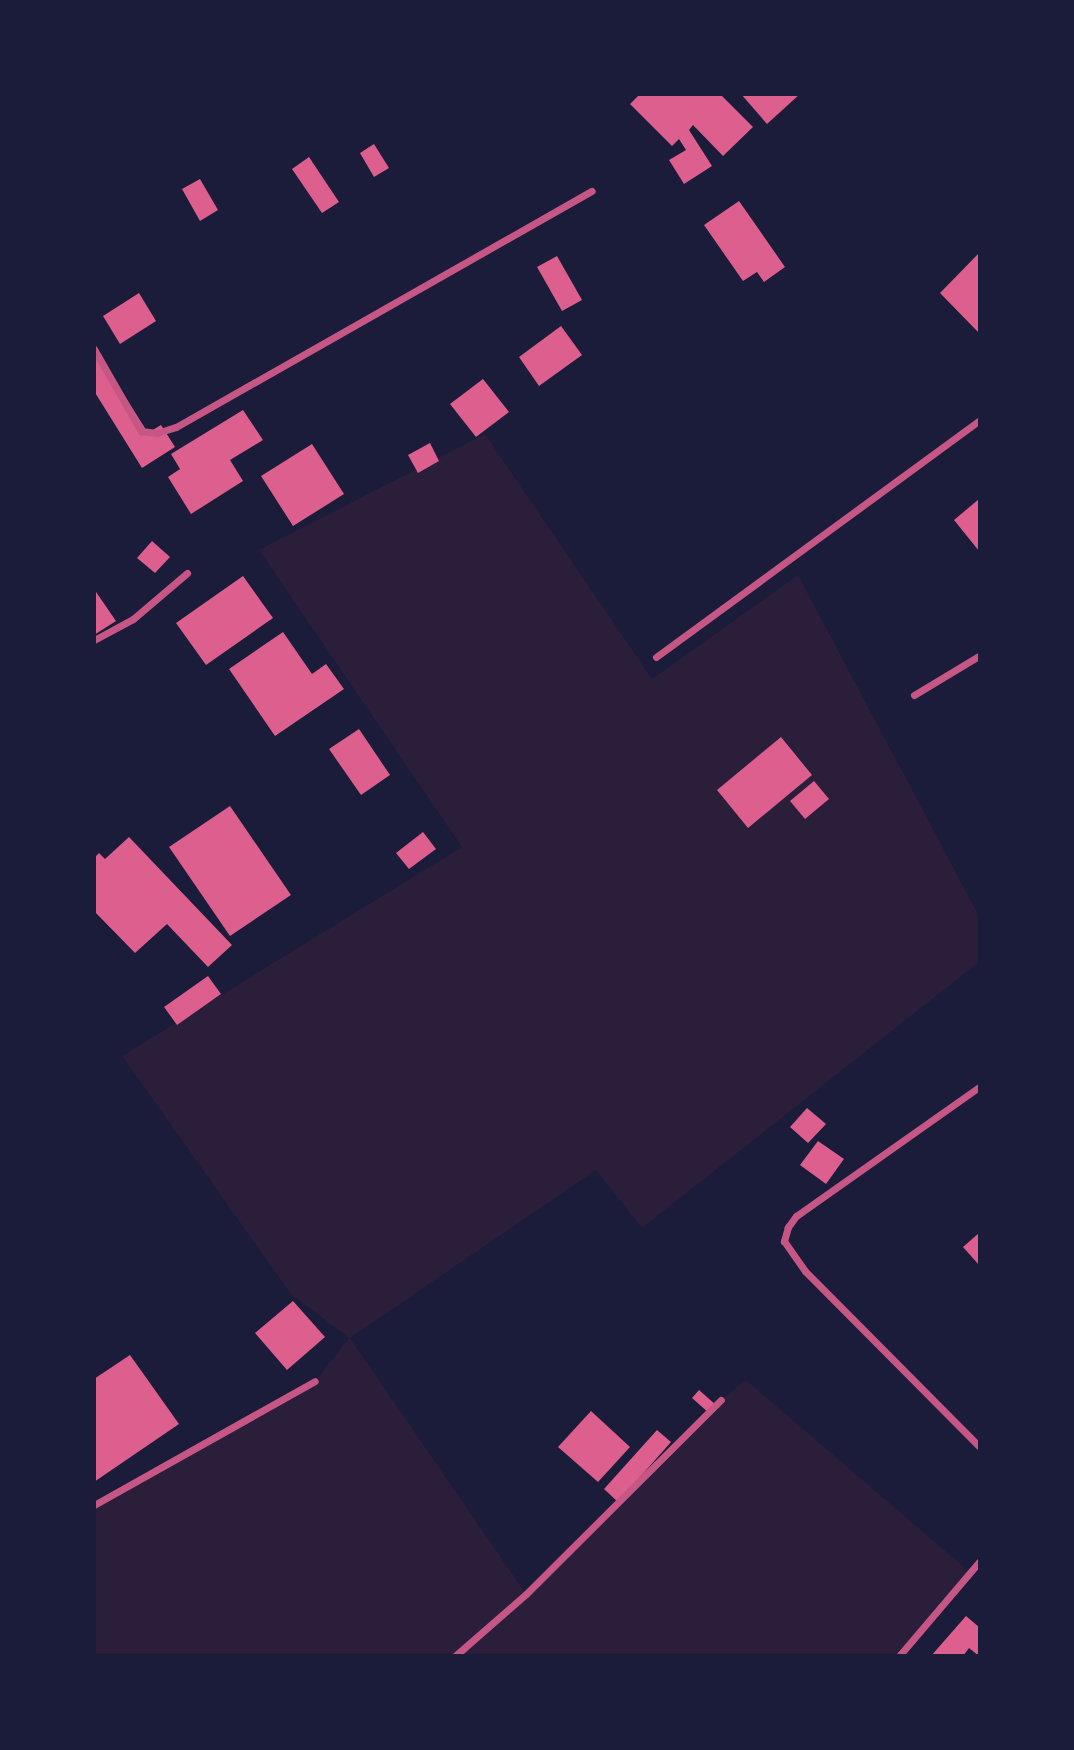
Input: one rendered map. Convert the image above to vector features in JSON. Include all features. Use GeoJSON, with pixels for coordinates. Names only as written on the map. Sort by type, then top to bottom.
{"type":"FeatureCollection","features":[{"type":"Feature","properties":{"kind":"street"},"geometry":{"type":"LineString","coordinates":[[94,349],[141,431],[157,433],[176,427],[592,191]]}},
{"type":"Feature","properties":{"kind":"street"},"geometry":{"type":"LineString","coordinates":[[656,657],[979,421]]}},
{"type":"Feature","properties":{"kind":"street"},"geometry":{"type":"LineString","coordinates":[[94,640],[133,619],[187,573]]}},
{"type":"Feature","properties":{"kind":"street"},"geometry":{"type":"LineString","coordinates":[[914,695],[979,656]]}},
{"type":"Feature","properties":{"kind":"street"},"geometry":{"type":"LineString","coordinates":[[979,1087],[796,1216],[788,1227],[784,1241],[805,1271],[979,1446]]}},
{"type":"Feature","properties":{"kind":"street"},"geometry":{"type":"LineString","coordinates":[[94,1505],[315,1381]]}},
{"type":"Feature","properties":{"kind":"street"},"geometry":{"type":"LineString","coordinates":[[454,1656],[526,1594],[721,1400]]}},
{"type":"Feature","properties":{"kind":"street"},"geometry":{"type":"LineString","coordinates":[[900,1656],[979,1562]]}},
{"type":"Feature","properties":{"kind":"shaded area"},"geometry":{"type":"Polygon","coordinates":[[[485,434],[652,679],[798,575],[979,916],[979,962],[642,1228],[596,1170],[350,1338],[526,1594],[721,1400],[746,1380],[971,1573],[898,1655],[95,1655],[94,1506],[315,1381],[349,1338],[291,1294],[122,1056],[462,847],[259,550],[485,434]]]}},
{"type":"Feature","properties":{"kind":"building"},"geometry":{"type":"Polygon","coordinates":[[[640,94],[720,94],[753,127],[723,156],[693,125],[689,130],[712,166],[684,184],[669,160],[686,150],[679,139],[672,146],[630,104],[640,94]]]}},
{"type":"Feature","properties":{"kind":"building"},"geometry":{"type":"Polygon","coordinates":[[[741,94],[800,94],[767,124],[741,94]]]}},
{"type":"Feature","properties":{"kind":"building"},"geometry":{"type":"Polygon","coordinates":[[[374,144],[389,168],[374,177],[360,153],[374,144]]]}},
{"type":"Feature","properties":{"kind":"building"},"geometry":{"type":"Polygon","coordinates":[[[309,157],[339,202],[322,213],[292,169],[309,157]]]}},
{"type":"Feature","properties":{"kind":"building"},"geometry":{"type":"Polygon","coordinates":[[[200,179],[218,210],[200,221],[182,189],[200,179]]]}},
{"type":"Feature","properties":{"kind":"building"},"geometry":{"type":"Polygon","coordinates":[[[739,201],[785,267],[764,282],[757,272],[743,281],[704,225],[739,201]]]}},
{"type":"Feature","properties":{"kind":"building"},"geometry":{"type":"Polygon","coordinates":[[[979,253],[979,333],[940,293],[979,253]]]}},
{"type":"Feature","properties":{"kind":"building"},"geometry":{"type":"Polygon","coordinates":[[[557,256],[582,300],[562,311],[537,267],[557,256]]]}},
{"type":"Feature","properties":{"kind":"building"},"geometry":{"type":"Polygon","coordinates":[[[139,293],[156,321],[120,344],[103,316],[139,293]]]}},
{"type":"Feature","properties":{"kind":"building"},"geometry":{"type":"Polygon","coordinates":[[[561,326],[582,355],[539,386],[519,357],[561,326]]]}},
{"type":"Feature","properties":{"kind":"building"},"geometry":{"type":"Polygon","coordinates":[[[94,347],[148,433],[161,425],[175,447],[142,468],[94,391],[94,347]]]}},
{"type":"Feature","properties":{"kind":"building"},"geometry":{"type":"Polygon","coordinates":[[[483,379],[509,412],[476,437],[450,404],[483,379]]]}},
{"type":"Feature","properties":{"kind":"building"},"geometry":{"type":"Polygon","coordinates":[[[243,410],[263,440],[230,460],[243,481],[191,514],[168,477],[180,469],[171,454],[243,410]]]}},
{"type":"Feature","properties":{"kind":"building"},"geometry":{"type":"Polygon","coordinates":[[[430,443],[439,461],[418,473],[408,455],[430,443]]]}},
{"type":"Feature","properties":{"kind":"building"},"geometry":{"type":"Polygon","coordinates":[[[312,444],[344,494],[293,526],[261,476],[312,444]]]}},
{"type":"Feature","properties":{"kind":"building"},"geometry":{"type":"Polygon","coordinates":[[[979,499],[979,551],[954,520],[979,499]]]}},
{"type":"Feature","properties":{"kind":"building"},"geometry":{"type":"Polygon","coordinates":[[[152,541],[170,557],[155,573],[137,558],[152,541]]]}},
{"type":"Feature","properties":{"kind":"building"},"geometry":{"type":"Polygon","coordinates":[[[243,576],[273,618],[206,665],[176,623],[243,576]]]}},
{"type":"Feature","properties":{"kind":"building"},"geometry":{"type":"Polygon","coordinates":[[[94,589],[116,621],[94,635],[94,589]]]}},
{"type":"Feature","properties":{"kind":"building"},"geometry":{"type":"Polygon","coordinates":[[[283,632],[312,674],[326,664],[344,689],[275,736],[229,669],[283,632]]]}},
{"type":"Feature","properties":{"kind":"building"},"geometry":{"type":"Polygon","coordinates":[[[359,729],[390,775],[361,795],[329,749],[359,729]]]}},
{"type":"Feature","properties":{"kind":"building"},"geometry":{"type":"Polygon","coordinates":[[[781,737],[812,775],[748,828],[717,790],[781,737]]]}},
{"type":"Feature","properties":{"kind":"building"},"geometry":{"type":"Polygon","coordinates":[[[814,781],[829,799],[805,819],[790,801],[814,781]]]}},
{"type":"Feature","properties":{"kind":"building"},"geometry":{"type":"Polygon","coordinates":[[[230,806],[291,895],[230,936],[169,847],[230,806]]]}},
{"type":"Feature","properties":{"kind":"building"},"geometry":{"type":"Polygon","coordinates":[[[423,832],[436,849],[409,869],[396,853],[423,832]]]}},
{"type":"Feature","properties":{"kind":"building"},"geometry":{"type":"Polygon","coordinates":[[[129,837],[232,945],[208,967],[167,924],[135,953],[94,911],[94,858],[99,853],[105,859],[129,837]]]}},
{"type":"Feature","properties":{"kind":"building"},"geometry":{"type":"Polygon","coordinates":[[[208,976],[221,994],[177,1025],[164,1007],[208,976]]]}},
{"type":"Feature","properties":{"kind":"building"},"geometry":{"type":"Polygon","coordinates":[[[807,1108],[826,1124],[808,1143],[790,1127],[807,1108]]]}},
{"type":"Feature","properties":{"kind":"building"},"geometry":{"type":"Polygon","coordinates":[[[818,1141],[844,1159],[826,1184],[800,1165],[818,1141]]]}},
{"type":"Feature","properties":{"kind":"building"},"geometry":{"type":"Polygon","coordinates":[[[979,1233],[979,1265],[963,1247],[979,1233]]]}},
{"type":"Feature","properties":{"kind":"building"},"geometry":{"type":"Polygon","coordinates":[[[293,1301],[325,1337],[287,1370],[255,1333],[293,1301]]]}},
{"type":"Feature","properties":{"kind":"building"},"geometry":{"type":"Polygon","coordinates":[[[130,1355],[179,1424],[94,1482],[94,1379],[130,1355]]]}},
{"type":"Feature","properties":{"kind":"building"},"geometry":{"type":"Polygon","coordinates":[[[699,1390],[716,1405],[709,1413],[692,1398],[699,1390]]]}},
{"type":"Feature","properties":{"kind":"building"},"geometry":{"type":"Polygon","coordinates":[[[591,1411],[630,1447],[598,1482],[558,1447],[591,1411]]]}},
{"type":"Feature","properties":{"kind":"building"},"geometry":{"type":"Polygon","coordinates":[[[657,1430],[671,1442],[618,1502],[604,1489],[657,1430]]]}},
{"type":"Feature","properties":{"kind":"building"},"geometry":{"type":"Polygon","coordinates":[[[966,1616],[979,1627],[979,1656],[969,1648],[963,1656],[931,1656],[966,1616]]]}}]}
